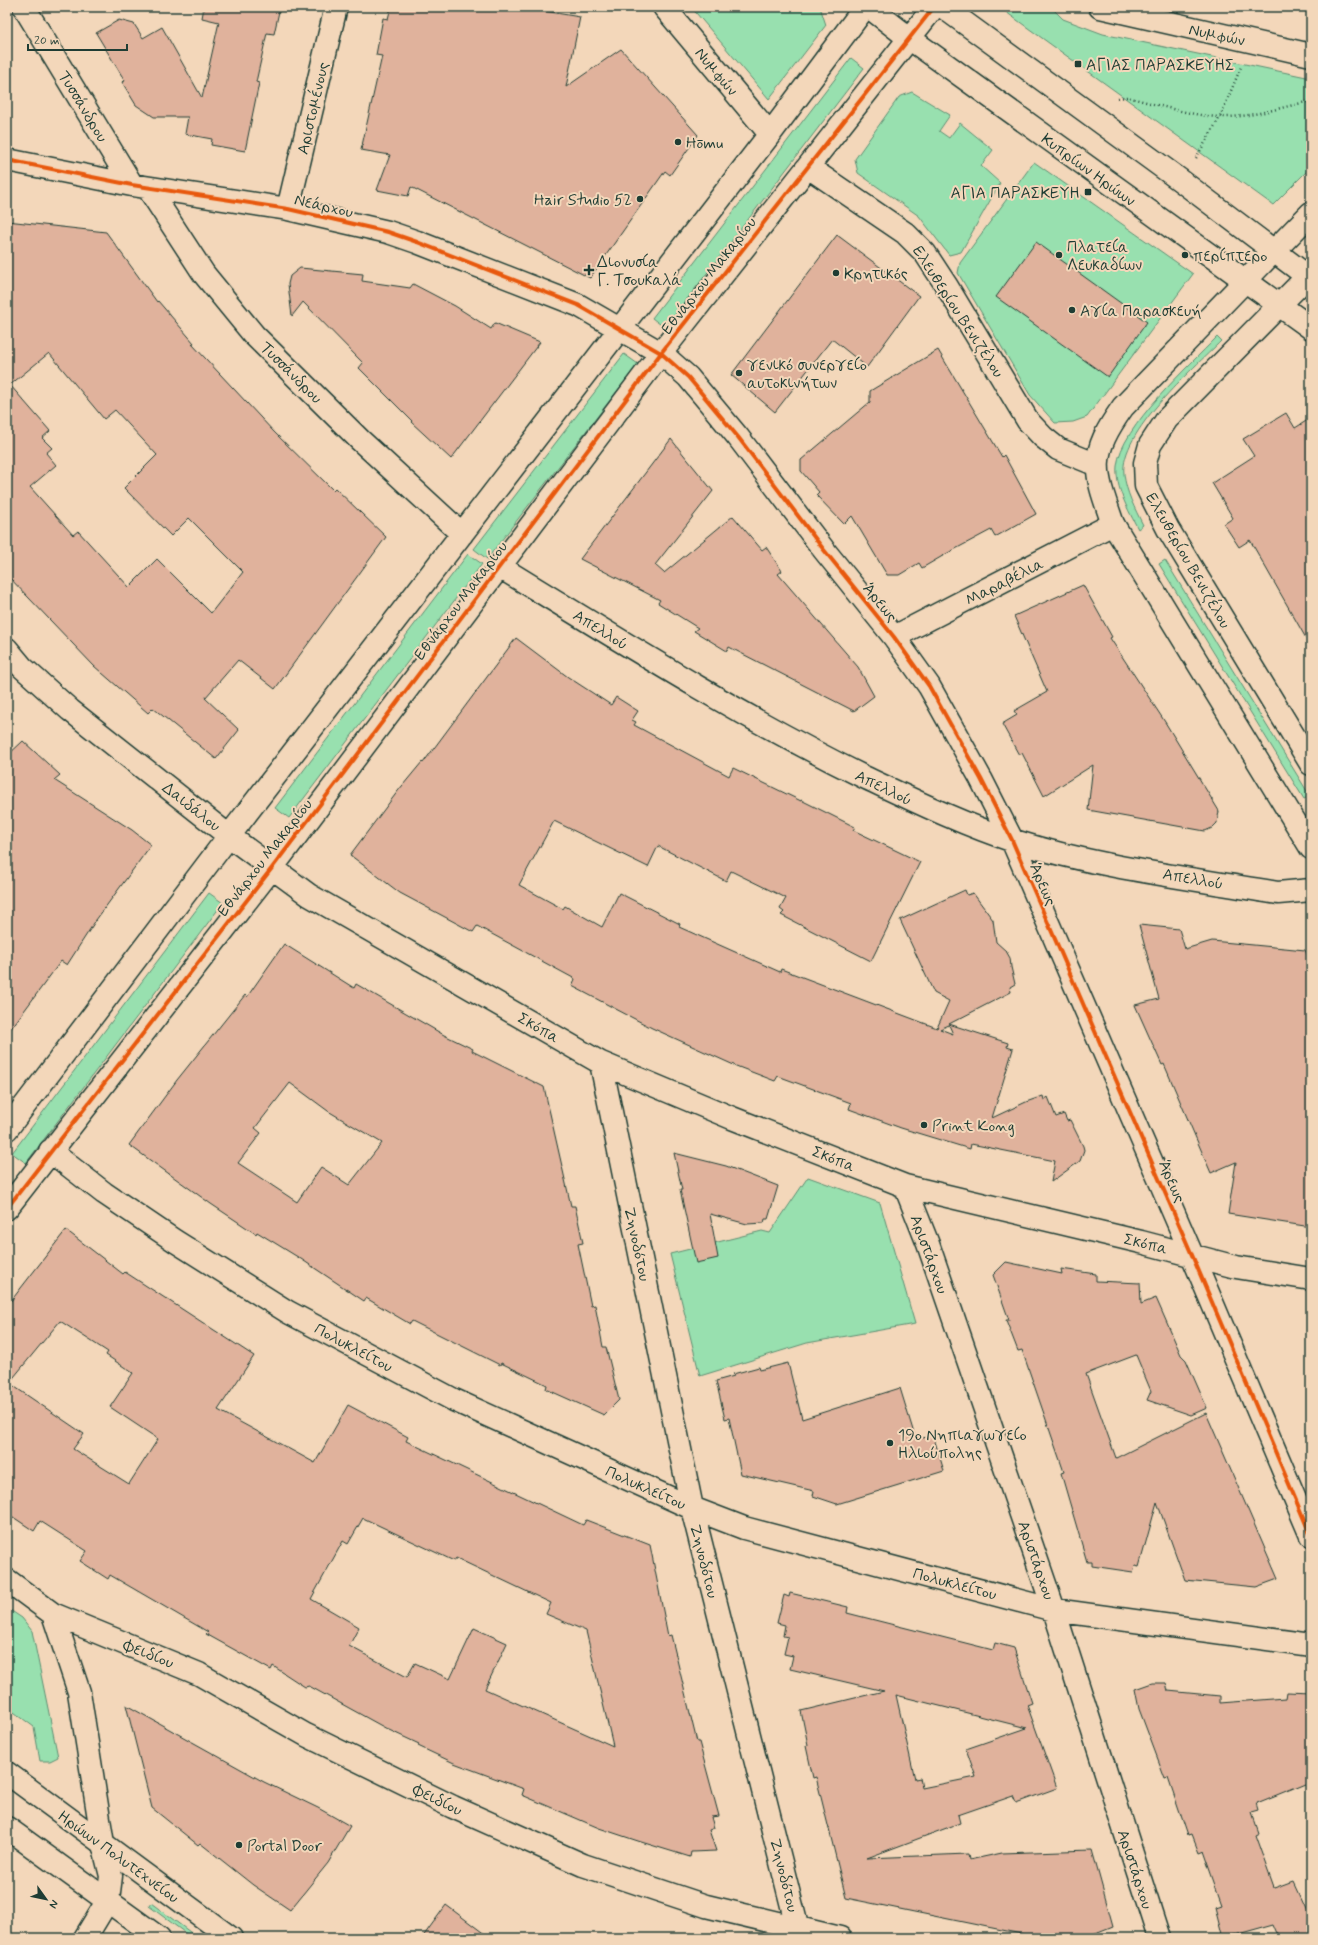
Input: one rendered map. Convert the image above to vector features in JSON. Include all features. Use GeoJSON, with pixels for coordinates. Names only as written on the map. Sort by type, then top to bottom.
{"type":"FeatureCollection","features":[{"type":"Feature","properties":{"kind":"street","name":"Τυσσάνδρου"},"geometry":{"type":"LineString","coordinates":[[24,7],[140,187],[204,274],[254,334],[360,440],[462,534]]}},
{"type":"Feature","properties":{"kind":"street","name":"Αριστομένους"},"geometry":{"type":"LineString","coordinates":[[288,209],[336,7]]}},
{"type":"Feature","properties":{"kind":"street","name":"Νυμφών"},"geometry":{"type":"LineString","coordinates":[[664,7],[770,134]]}},
{"type":"Feature","properties":{"kind":"street"},"geometry":{"type":"LineString","coordinates":[[9,1121],[770,134],[865,7]]}},
{"type":"Feature","properties":{"kind":"street","name":"Κυπρίων Ηρώων"},"geometry":{"type":"LineString","coordinates":[[869,7],[909,38],[1311,328]]}},
{"type":"Feature","properties":{"kind":"street","name":"Εθνάρχου Μακαρίου"},"geometry":{"type":"LineString","coordinates":[[7,1208],[272,868],[661,354],[934,7]]}},
{"type":"Feature","properties":{"kind":"street"},"geometry":{"type":"LineString","coordinates":[[943,7],[1310,276]]}},
{"type":"Feature","properties":{"kind":"street","name":"Νυμφών"},"geometry":{"type":"LineString","coordinates":[[1100,7],[1311,55]]}},
{"type":"Feature","properties":{"kind":"street","name":"Νεάρχου"},"geometry":{"type":"LineString","coordinates":[[7,160],[140,187],[288,209],[388,232],[578,305],[620,328]]}},
{"type":"Feature","properties":{"kind":"street","name":"Ελευθερίου Βενιζέλου"},"geometry":{"type":"LineString","coordinates":[[808,167],[914,241],[946,285],[1028,421],[1058,450],[1097,465]]}},
{"type":"Feature","properties":{"kind":"street"},"geometry":{"type":"LineString","coordinates":[[1311,213],[1124,407],[1107,429],[1100,446],[1097,465],[1098,482],[1113,524],[1311,848]]}},
{"type":"Feature","properties":{"kind":"street","name":"Ελευθερίου Βενιζέλου"},"geometry":{"type":"LineString","coordinates":[[1310,276],[1167,419],[1150,445],[1144,463],[1146,486],[1168,529],[1311,764]]}},
{"type":"Feature","properties":{"kind":"street","name":"Άρεως"},"geometry":{"type":"LineString","coordinates":[[620,328],[661,354],[688,377],[738,437],[824,550],[894,637],[929,686],[981,779],[1012,840],[1192,1255],[1311,1536]]}},
{"type":"Feature","properties":{"kind":"street","name":"Μαραβέλια"},"geometry":{"type":"LineString","coordinates":[[894,637],[1113,524]]}},
{"type":"Feature","properties":{"kind":"street","name":"Απελλού"},"geometry":{"type":"LineString","coordinates":[[500,567],[683,679],[810,751],[928,808],[1012,840],[1071,857],[1278,893],[1311,890]]}},
{"type":"Feature","properties":{"kind":"street","name":"Δαιδάλου"},"geometry":{"type":"LineString","coordinates":[[7,649],[22,667],[70,710],[229,836],[309,895],[393,942]]}},
{"type":"Feature","properties":{"kind":"street","name":"Σκόπα"},"geometry":{"type":"LineString","coordinates":[[393,942],[601,1063],[732,1118],[905,1186],[1192,1255],[1236,1268],[1311,1279]]}},
{"type":"Feature","properties":{"kind":"street","name":"Ζηνοδότου"},"geometry":{"type":"LineString","coordinates":[[601,1063],[692,1508],[799,1933]]}},
{"type":"Feature","properties":{"kind":"street","name":"Πολυκλείτου"},"geometry":{"type":"LineString","coordinates":[[50,1151],[104,1193],[162,1232],[288,1312],[454,1400],[692,1508],[744,1528],[1054,1610],[1311,1645]]}},
{"type":"Feature","properties":{"kind":"street","name":"Αριστάρχου"},"geometry":{"type":"LineString","coordinates":[[905,1186],[928,1244],[1054,1610],[1158,1938]]}},
{"type":"Feature","properties":{"kind":"street","name":"Φειδίου"},"geometry":{"type":"LineString","coordinates":[[7,1580],[53,1614],[199,1674],[306,1735],[453,1807],[583,1865],[706,1906],[799,1933],[840,1938]]}},
{"type":"Feature","properties":{"kind":"street"},"geometry":{"type":"LineString","coordinates":[[53,1614],[79,1692],[103,1844],[110,1876],[108,1900],[85,1938]]}},
{"type":"Feature","properties":{"kind":"street","name":"Ηρώων Πολυτεχνείου"},"geometry":{"type":"LineString","coordinates":[[7,1773],[231,1938]]}},
{"type":"Feature","properties":{"kind":"street"},"geometry":{"type":"LineString","coordinates":[[7,1828],[159,1938]]}},
{"type":"Feature","properties":{"kind":"path"},"geometry":{"type":"LineString","coordinates":[[1180,180],[1204,146],[1220,117],[1252,41]]}},
{"type":"Feature","properties":{"kind":"path"},"geometry":{"type":"LineString","coordinates":[[1076,104],[1128,97],[1220,117],[1247,115],[1311,101]]}},
{"type":"Feature","properties":{"kind":"green space"},"geometry":{"type":"Polygon","coordinates":[[[691,7],[820,7],[826,25],[769,99],[691,7]]]}},
{"type":"Feature","properties":{"kind":"green space"},"geometry":{"type":"Polygon","coordinates":[[[999,7],[1051,7],[1063,19],[1103,34],[1311,78],[1311,167],[1273,205],[999,7]]]}},
{"type":"Feature","properties":{"kind":"green space"},"geometry":{"type":"Polygon","coordinates":[[[851,58],[864,68],[665,328],[652,318],[851,58]]]}},
{"type":"Feature","properties":{"kind":"green space"},"geometry":{"type":"Polygon","coordinates":[[[912,92],[950,115],[939,131],[949,138],[960,123],[993,150],[981,166],[1000,183],[961,252],[949,255],[919,216],[858,173],[855,159],[899,97],[912,92]]]}},
{"type":"Feature","properties":{"kind":"green space"},"geometry":{"type":"Polygon","coordinates":[[[1034,162],[1193,274],[1087,417],[1073,422],[1055,423],[1030,395],[958,273],[960,263],[1034,162]]]}},
{"type":"Feature","properties":{"kind":"green space"},"geometry":{"type":"Polygon","coordinates":[[[1217,337],[1221,341],[1160,402],[1133,439],[1126,457],[1124,474],[1131,500],[1143,525],[1138,529],[1123,499],[1118,483],[1117,466],[1121,450],[1130,433],[1158,398],[1217,337]]]}},
{"type":"Feature","properties":{"kind":"green space"},"geometry":{"type":"Polygon","coordinates":[[[624,354],[638,364],[487,559],[474,549],[624,354]]]}},
{"type":"Feature","properties":{"kind":"green space"},"geometry":{"type":"Polygon","coordinates":[[[468,554],[482,564],[289,818],[275,808],[468,554]]]}},
{"type":"Feature","properties":{"kind":"green space"},"geometry":{"type":"Polygon","coordinates":[[[1165,560],[1310,796],[1304,799],[1159,564],[1165,560]]]}},
{"type":"Feature","properties":{"kind":"green space"},"geometry":{"type":"Polygon","coordinates":[[[209,893],[223,903],[26,1163],[12,1153],[209,893]]]}},
{"type":"Feature","properties":{"kind":"green space"},"geometry":{"type":"Polygon","coordinates":[[[808,1177],[880,1203],[915,1324],[807,1343],[700,1376],[670,1254],[762,1231],[770,1233],[808,1177]]]}},
{"type":"Feature","properties":{"kind":"green space"},"geometry":{"type":"Polygon","coordinates":[[[7,1608],[22,1618],[32,1631],[58,1757],[50,1761],[40,1761],[34,1727],[7,1707],[7,1608]]]}},
{"type":"Feature","properties":{"kind":"green space"},"geometry":{"type":"Polygon","coordinates":[[[151,1903],[198,1938],[192,1938],[149,1906],[151,1903]]]}},
{"type":"Feature","properties":{"kind":"building"},"geometry":{"type":"Polygon","coordinates":[[[204,7],[280,7],[274,34],[267,33],[256,82],[259,83],[245,151],[211,145],[212,139],[185,134],[188,117],[154,117],[136,105],[122,82],[125,81],[96,33],[119,20],[134,24],[143,38],[162,27],[202,98],[219,22],[202,18],[204,7]]]}},
{"type":"Feature","properties":{"kind":"building"},"geometry":{"type":"Polygon","coordinates":[[[391,7],[520,7],[580,17],[566,87],[621,49],[698,135],[670,175],[665,171],[590,278],[411,187],[408,196],[377,190],[390,155],[361,150],[382,56],[376,55],[383,18],[388,19],[391,7]]]}},
{"type":"Feature","properties":{"kind":"building"},"geometry":{"type":"Polygon","coordinates":[[[7,221],[106,232],[157,302],[158,301],[194,343],[192,344],[274,432],[333,490],[335,488],[386,537],[275,689],[238,660],[205,698],[239,730],[216,759],[153,708],[148,713],[94,666],[7,575],[7,221]],[[49,353],[10,385],[50,431],[42,438],[52,448],[46,453],[56,465],[30,487],[73,535],[78,531],[129,587],[157,559],[211,613],[243,572],[189,518],[171,536],[124,488],[157,455],[115,410],[104,419],[49,353]]]}},
{"type":"Feature","properties":{"kind":"building"},"geometry":{"type":"Polygon","coordinates":[[[837,235],[919,296],[867,367],[832,339],[775,412],[731,375],[837,235]]]}},
{"type":"Feature","properties":{"kind":"building","name":"Αγία Παρασκευή"},"geometry":{"type":"Polygon","coordinates":[[[1036,242],[1147,322],[1108,377],[996,297],[1036,242]]]}},
{"type":"Feature","properties":{"kind":"building"},"geometry":{"type":"Polygon","coordinates":[[[300,268],[363,274],[362,281],[410,288],[413,284],[455,306],[491,329],[495,323],[540,342],[451,459],[411,422],[412,421],[359,368],[363,363],[303,302],[292,316],[288,284],[290,276],[300,268]]]}},
{"type":"Feature","properties":{"kind":"building"},"geometry":{"type":"Polygon","coordinates":[[[938,350],[1002,457],[1004,455],[1036,514],[995,537],[991,530],[922,568],[919,563],[899,575],[887,575],[852,516],[844,524],[816,495],[819,492],[801,471],[801,460],[870,402],[870,391],[938,350]]]}},
{"type":"Feature","properties":{"kind":"building"},"geometry":{"type":"Polygon","coordinates":[[[1286,413],[1295,428],[1311,418],[1311,647],[1250,540],[1239,547],[1224,524],[1233,518],[1212,483],[1254,456],[1243,439],[1286,413]]]}},
{"type":"Feature","properties":{"kind":"building"},"geometry":{"type":"Polygon","coordinates":[[[671,439],[713,491],[655,565],[664,573],[733,516],[762,550],[766,547],[782,571],[778,574],[858,667],[874,696],[854,711],[729,647],[727,651],[694,631],[698,628],[658,603],[660,600],[580,559],[671,439]]]}},
{"type":"Feature","properties":{"kind":"building"},"geometry":{"type":"Polygon","coordinates":[[[1083,585],[1112,637],[1110,638],[1165,722],[1219,811],[1217,823],[1212,828],[1205,831],[1088,810],[1093,765],[1044,796],[1022,753],[1019,755],[1002,724],[1017,715],[1014,711],[1047,692],[1014,616],[1083,585]]]}},
{"type":"Feature","properties":{"kind":"building"},"geometry":{"type":"Polygon","coordinates":[[[516,638],[568,677],[611,705],[616,697],[638,711],[632,720],[636,722],[634,725],[729,776],[733,768],[855,827],[853,830],[920,862],[871,961],[781,915],[784,912],[780,909],[786,898],[731,871],[726,881],[658,846],[648,867],[554,821],[519,885],[563,909],[565,906],[602,927],[619,893],[680,924],[679,927],[780,972],[781,969],[937,1028],[949,1001],[934,993],[900,920],[965,890],[967,895],[973,893],[993,920],[996,942],[1006,951],[1010,958],[1015,984],[1010,987],[1011,992],[949,1024],[1008,1043],[1007,1047],[1013,1049],[992,1118],[1026,1102],[1043,1096],[1044,1100],[1048,1097],[1056,1117],[1064,1114],[1067,1121],[1070,1120],[1083,1146],[1084,1150],[1080,1161],[1051,1182],[1055,1161],[971,1144],[970,1149],[901,1128],[849,1109],[851,1103],[778,1076],[775,1081],[736,1066],[652,1028],[572,986],[575,979],[477,926],[473,932],[400,893],[350,855],[398,791],[422,762],[423,763],[516,638]],[[949,1025],[940,1029],[953,1034],[949,1025]]]}},
{"type":"Feature","properties":{"kind":"building"},"geometry":{"type":"Polygon","coordinates":[[[23,741],[60,775],[54,780],[132,830],[151,845],[96,920],[67,965],[61,961],[7,1034],[7,756],[23,741]]]}},
{"type":"Feature","properties":{"kind":"building"},"geometry":{"type":"Polygon","coordinates":[[[1139,925],[1179,929],[1185,949],[1212,941],[1305,950],[1311,962],[1311,1227],[1228,1214],[1236,1162],[1211,1173],[1164,1064],[1162,1065],[1135,1005],[1159,999],[1139,925]]]}},
{"type":"Feature","properties":{"kind":"building"},"geometry":{"type":"Polygon","coordinates":[[[284,944],[354,988],[356,984],[444,1035],[473,1049],[472,1051],[544,1087],[571,1206],[575,1206],[583,1243],[578,1244],[591,1306],[595,1305],[603,1347],[606,1347],[619,1400],[604,1415],[546,1389],[547,1385],[501,1363],[500,1365],[412,1321],[410,1324],[366,1298],[364,1301],[301,1259],[257,1232],[256,1234],[211,1204],[129,1145],[177,1080],[245,995],[247,997],[284,944]],[[290,1083],[255,1128],[261,1133],[238,1163],[297,1202],[321,1167],[349,1185],[382,1143],[328,1111],[290,1083]]]}},
{"type":"Feature","properties":{"kind":"building"},"geometry":{"type":"Polygon","coordinates":[[[674,1153],[726,1166],[778,1186],[768,1219],[765,1219],[764,1223],[747,1224],[710,1214],[718,1258],[696,1263],[680,1190],[682,1190],[674,1153]]]}},
{"type":"Feature","properties":{"kind":"building"},"geometry":{"type":"Polygon","coordinates":[[[66,1230],[123,1274],[125,1272],[254,1356],[218,1410],[315,1463],[348,1405],[408,1437],[406,1441],[583,1525],[586,1520],[650,1545],[668,1636],[671,1635],[697,1742],[699,1742],[719,1816],[711,1817],[714,1828],[709,1830],[716,1851],[691,1852],[690,1857],[599,1828],[522,1795],[524,1789],[454,1763],[418,1746],[419,1744],[389,1730],[309,1686],[305,1687],[273,1666],[271,1670],[206,1634],[208,1632],[110,1575],[108,1579],[80,1561],[87,1551],[40,1521],[34,1531],[7,1513],[7,1306],[66,1230]],[[60,1321],[9,1383],[84,1434],[73,1449],[129,1484],[158,1439],[110,1407],[133,1373],[106,1355],[108,1352],[60,1321]],[[363,1518],[348,1544],[343,1541],[311,1599],[359,1627],[349,1646],[407,1677],[415,1663],[450,1679],[474,1628],[507,1643],[485,1689],[613,1746],[586,1631],[546,1614],[551,1603],[456,1558],[454,1561],[363,1518]]]}},
{"type":"Feature","properties":{"kind":"building"},"geometry":{"type":"Polygon","coordinates":[[[1006,1262],[1062,1274],[1061,1269],[1096,1274],[1096,1281],[1140,1283],[1141,1304],[1156,1298],[1181,1355],[1186,1360],[1207,1408],[1191,1415],[1147,1400],[1151,1391],[1136,1355],[1086,1374],[1116,1458],[1206,1413],[1278,1579],[1256,1587],[1185,1580],[1157,1502],[1139,1567],[1135,1566],[1133,1572],[1092,1566],[1092,1562],[1087,1562],[1061,1473],[1064,1472],[1022,1350],[1018,1351],[1006,1320],[1009,1320],[993,1275],[1006,1262]]]}},
{"type":"Feature","properties":{"kind":"building"},"geometry":{"type":"Polygon","coordinates":[[[788,1363],[802,1419],[900,1388],[916,1440],[933,1435],[944,1471],[837,1504],[813,1496],[814,1491],[741,1474],[729,1418],[725,1419],[716,1381],[734,1376],[733,1374],[759,1367],[760,1370],[788,1363]]]}},
{"type":"Feature","properties":{"kind":"building"},"geometry":{"type":"Polygon","coordinates":[[[790,1593],[848,1607],[847,1613],[993,1650],[995,1643],[1014,1648],[1032,1703],[1027,1705],[1057,1788],[1016,1803],[1013,1796],[958,1815],[960,1823],[867,1858],[968,1854],[969,1860],[1002,1853],[1092,1850],[1113,1926],[1083,1938],[1041,1938],[846,1898],[816,1777],[813,1778],[806,1746],[808,1745],[801,1711],[884,1691],[790,1669],[793,1656],[784,1654],[788,1637],[783,1636],[785,1625],[777,1623],[784,1595],[789,1597],[790,1593]],[[896,1695],[915,1779],[920,1778],[922,1788],[976,1777],[966,1749],[1027,1728],[896,1695]]]}},
{"type":"Feature","properties":{"kind":"building"},"geometry":{"type":"Polygon","coordinates":[[[1152,1683],[1166,1683],[1168,1691],[1220,1696],[1220,1703],[1286,1698],[1287,1692],[1311,1693],[1311,1782],[1257,1804],[1259,1811],[1252,1813],[1259,1833],[1255,1835],[1274,1888],[1293,1881],[1311,1920],[1311,1938],[1280,1938],[1274,1924],[1224,1938],[1216,1907],[1222,1905],[1203,1851],[1198,1853],[1191,1835],[1188,1836],[1168,1777],[1165,1778],[1139,1709],[1135,1689],[1152,1683]]]}},
{"type":"Feature","properties":{"kind":"building"},"geometry":{"type":"Polygon","coordinates":[[[126,1705],[264,1782],[318,1808],[350,1826],[328,1863],[290,1910],[253,1885],[200,1843],[198,1845],[152,1808],[126,1705]]]}},
{"type":"Feature","properties":{"kind":"building"},"geometry":{"type":"Polygon","coordinates":[[[446,1905],[490,1938],[422,1938],[446,1905]]]}},
{"type":"Feature","properties":{"kind":"cycle path"},"geometry":{"type":"LineString","coordinates":[[7,1208],[272,868],[661,353],[934,7]]}},
{"type":"Feature","properties":{"kind":"cycle path"},"geometry":{"type":"LineString","coordinates":[[7,160],[132,185],[288,209],[388,232],[578,305],[661,353],[688,377],[738,437],[824,550],[894,637],[929,686],[981,779],[1012,840],[1192,1255],[1311,1536]]}},
{"type":"Feature","properties":{"kind":"place","name":"ΑΓΙΑΣ ΠΑΡΑΣΚΕΥΗΣ"},"geometry":{"type":"Point","coordinates":[1078,64]}},
{"type":"Feature","properties":{"kind":"place","name":"Hōmu"},"geometry":{"type":"Point","coordinates":[678,142]}},
{"type":"Feature","properties":{"kind":"place","name":"ΑΓΙΑ ΠΑΡΑΣΚΕΥΗ"},"geometry":{"type":"Point","coordinates":[1088,192]}},
{"type":"Feature","properties":{"kind":"place","name":"Hair Studio 52"},"geometry":{"type":"Point","coordinates":[640,199]}},
{"type":"Feature","properties":{"kind":"place","name":"Πλατεία Λευκαδίων"},"geometry":{"type":"Point","coordinates":[1059,255]}},
{"type":"Feature","properties":{"kind":"place","name":"περίπτερο"},"geometry":{"type":"Point","coordinates":[1185,255]}},
{"type":"Feature","properties":{"kind":"place","name":"Διονυσία Γ. Τσουκαλά"},"geometry":{"type":"Point","coordinates":[589,270]}},
{"type":"Feature","properties":{"kind":"place","name":"Κρητικός"},"geometry":{"type":"Point","coordinates":[836,273]}},
{"type":"Feature","properties":{"kind":"place","name":"Αγία Παρασκευή"},"geometry":{"type":"Point","coordinates":[1072,310]}},
{"type":"Feature","properties":{"kind":"place","name":"γενικό συνεργείο αυτοκινήτων"},"geometry":{"type":"Point","coordinates":[739,373]}},
{"type":"Feature","properties":{"kind":"place","name":"Print Kong"},"geometry":{"type":"Point","coordinates":[924,1125]}},
{"type":"Feature","properties":{"kind":"place","name":"19ο Νηπιαγωγείο Ηλιούπολης"},"geometry":{"type":"Point","coordinates":[890,1443]}},
{"type":"Feature","properties":{"kind":"place","name":"Portal Door"},"geometry":{"type":"Point","coordinates":[239,1845]}}]}
